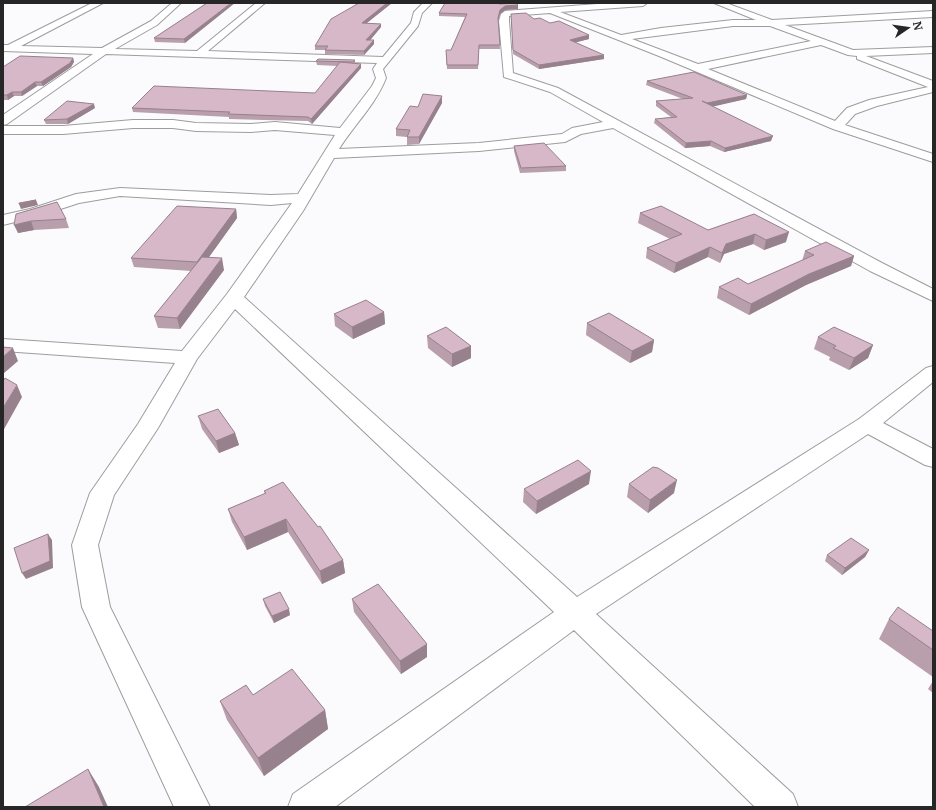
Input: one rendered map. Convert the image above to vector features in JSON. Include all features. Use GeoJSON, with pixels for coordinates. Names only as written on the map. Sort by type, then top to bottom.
{"type":"FeatureCollection","features":[{"type":"Feature","properties":{"kind":"street"},"geometry":{"type":"LineString","coordinates":[[4,48],[99,3]]}},
{"type":"Feature","properties":{"kind":"street"},"geometry":{"type":"LineString","coordinates":[[3,121],[103,52],[154,22],[177,3]]}},
{"type":"Feature","properties":{"kind":"street"},"geometry":{"type":"LineString","coordinates":[[198,55],[261,3]]}},
{"type":"Feature","properties":{"kind":"street"},"geometry":{"type":"LineString","coordinates":[[192,807],[96,607],[85,545],[102,492],[147,428],[188,358],[234,298],[303,198],[343,132],[377,87],[380,78],[378,69],[384,60],[415,24],[418,12],[428,3]]}},
{"type":"Feature","properties":{"kind":"street"},"geometry":{"type":"LineString","coordinates":[[537,3],[546,10],[621,38],[837,126],[933,158]]}},
{"type":"Feature","properties":{"kind":"street"},"geometry":{"type":"LineString","coordinates":[[643,3],[505,14],[504,21],[508,75],[554,90],[876,268],[933,296]]}},
{"type":"Feature","properties":{"kind":"street"},"geometry":{"type":"LineString","coordinates":[[718,3],[933,85]]}},
{"type":"Feature","properties":{"kind":"street"},"geometry":{"type":"LineString","coordinates":[[876,6],[918,24]]}},
{"type":"Feature","properties":{"kind":"street"},"geometry":{"type":"LineString","coordinates":[[621,38],[661,31],[732,23],[771,23],[933,14]]}},
{"type":"Feature","properties":{"kind":"street"},"geometry":{"type":"LineString","coordinates":[[696,68],[822,42]]}},
{"type":"Feature","properties":{"kind":"street"},"geometry":{"type":"LineString","coordinates":[[4,48],[384,60]]}},
{"type":"Feature","properties":{"kind":"street"},"geometry":{"type":"LineString","coordinates":[[852,53],[933,50]]}},
{"type":"Feature","properties":{"kind":"street"},"geometry":{"type":"LineString","coordinates":[[837,126],[851,111],[873,103],[933,89]]}},
{"type":"Feature","properties":{"kind":"street"},"geometry":{"type":"LineString","coordinates":[[3,130],[63,130],[133,124],[159,124],[196,127],[250,128],[275,126],[343,132]]}},
{"type":"Feature","properties":{"kind":"street"},"geometry":{"type":"LineString","coordinates":[[330,154],[361,151],[479,147],[564,138],[577,131],[614,124]]}},
{"type":"Feature","properties":{"kind":"street"},"geometry":{"type":"LineString","coordinates":[[3,220],[34,213],[76,199],[120,192],[271,200],[303,198]]}},
{"type":"Feature","properties":{"kind":"street"},"geometry":{"type":"LineString","coordinates":[[234,298],[575,613],[780,807]]}},
{"type":"Feature","properties":{"kind":"street"},"geometry":{"type":"LineString","coordinates":[[3,345],[188,358]]}},
{"type":"Feature","properties":{"kind":"street"},"geometry":{"type":"LineString","coordinates":[[306,807],[575,613],[867,424],[933,372]]}},
{"type":"Feature","properties":{"kind":"street"},"geometry":{"type":"LineString","coordinates":[[867,424],[933,459]]}},
{"type":"Feature","properties":{"kind":"building"},"geometry":{"type":"Polygon","coordinates":[[[207,3],[231,3],[184,39],[154,38],[207,3]]]}},
{"type":"Feature","properties":{"kind":"building"},"geometry":{"type":"Polygon","coordinates":[[[359,3],[387,3],[362,23],[381,24],[366,40],[374,40],[364,51],[325,50],[328,46],[315,46],[331,19],[359,3]]]}},
{"type":"Feature","properties":{"kind":"building"},"geometry":{"type":"Polygon","coordinates":[[[445,3],[516,3],[518,5],[505,6],[500,10],[498,18],[500,45],[479,45],[478,65],[447,65],[446,50],[451,50],[467,14],[439,13],[445,3]]]}},
{"type":"Feature","properties":{"kind":"building"},"geometry":{"type":"Polygon","coordinates":[[[526,13],[534,19],[540,18],[550,23],[559,21],[589,35],[570,40],[604,55],[539,65],[513,50],[511,14],[526,13]]]}},
{"type":"Feature","properties":{"kind":"building"},"geometry":{"type":"Polygon","coordinates":[[[20,56],[73,58],[70,63],[41,82],[35,82],[21,92],[12,92],[7,95],[3,95],[3,67],[20,56]]]}},
{"type":"Feature","properties":{"kind":"building"},"geometry":{"type":"Polygon","coordinates":[[[318,59],[355,60],[353,62],[316,61],[318,59]]]}},
{"type":"Feature","properties":{"kind":"building"},"geometry":{"type":"Polygon","coordinates":[[[340,62],[361,64],[311,119],[308,117],[228,114],[230,112],[132,108],[154,86],[315,93],[340,62]]]}},
{"type":"Feature","properties":{"kind":"building"},"geometry":{"type":"Polygon","coordinates":[[[694,72],[747,95],[707,103],[702,101],[773,136],[725,148],[711,141],[686,143],[655,119],[677,117],[656,101],[693,98],[647,81],[694,72]]]}},
{"type":"Feature","properties":{"kind":"building"},"geometry":{"type":"Polygon","coordinates":[[[423,94],[442,96],[419,137],[407,137],[410,130],[396,129],[410,106],[418,107],[423,94]]]}},
{"type":"Feature","properties":{"kind":"building"},"geometry":{"type":"Polygon","coordinates":[[[67,101],[94,104],[67,119],[44,120],[67,101]]]}},
{"type":"Feature","properties":{"kind":"building"},"geometry":{"type":"Polygon","coordinates":[[[544,143],[566,166],[521,168],[514,146],[544,143]]]}},
{"type":"Feature","properties":{"kind":"building"},"geometry":{"type":"Polygon","coordinates":[[[57,202],[66,219],[31,221],[14,225],[16,214],[57,202]]]}},
{"type":"Feature","properties":{"kind":"building"},"geometry":{"type":"Polygon","coordinates":[[[177,206],[236,209],[197,262],[131,258],[177,206]]]}},
{"type":"Feature","properties":{"kind":"building"},"geometry":{"type":"Polygon","coordinates":[[[661,206],[708,230],[754,214],[789,232],[766,240],[755,234],[726,244],[722,253],[710,247],[676,263],[647,248],[682,234],[640,213],[661,206]]]}},
{"type":"Feature","properties":{"kind":"building"},"geometry":{"type":"Polygon","coordinates":[[[826,242],[854,256],[809,274],[751,304],[719,287],[738,278],[748,284],[814,255],[805,251],[826,242]]]}},
{"type":"Feature","properties":{"kind":"building"},"geometry":{"type":"Polygon","coordinates":[[[202,257],[222,258],[177,318],[154,316],[202,257]]]}},
{"type":"Feature","properties":{"kind":"building"},"geometry":{"type":"Polygon","coordinates":[[[366,300],[384,312],[352,327],[334,314],[366,300]]]}},
{"type":"Feature","properties":{"kind":"building"},"geometry":{"type":"Polygon","coordinates":[[[609,313],[654,340],[632,351],[587,323],[609,313]]]}},
{"type":"Feature","properties":{"kind":"building"},"geometry":{"type":"Polygon","coordinates":[[[446,327],[471,346],[452,354],[427,336],[446,327]]]}},
{"type":"Feature","properties":{"kind":"building"},"geometry":{"type":"Polygon","coordinates":[[[834,327],[873,345],[854,358],[833,348],[836,346],[818,337],[834,327]]]}},
{"type":"Feature","properties":{"kind":"building"},"geometry":{"type":"Polygon","coordinates":[[[3,347],[13,348],[3,357],[3,347]]]}},
{"type":"Feature","properties":{"kind":"building"},"geometry":{"type":"Polygon","coordinates":[[[5,378],[17,385],[3,408],[3,381],[5,378]]]}},
{"type":"Feature","properties":{"kind":"building"},"geometry":{"type":"Polygon","coordinates":[[[218,409],[235,433],[216,441],[198,416],[218,409]]]}},
{"type":"Feature","properties":{"kind":"building"},"geometry":{"type":"Polygon","coordinates":[[[578,460],[591,471],[537,501],[524,489],[578,460]]]}},
{"type":"Feature","properties":{"kind":"building"},"geometry":{"type":"Polygon","coordinates":[[[653,467],[658,468],[677,480],[650,500],[629,484],[653,467]]]}},
{"type":"Feature","properties":{"kind":"building"},"geometry":{"type":"Polygon","coordinates":[[[283,482],[318,527],[320,526],[343,560],[320,571],[286,519],[244,537],[228,509],[266,493],[264,491],[283,482]]]}},
{"type":"Feature","properties":{"kind":"building"},"geometry":{"type":"Polygon","coordinates":[[[48,534],[50,561],[22,573],[14,548],[48,534]]]}},
{"type":"Feature","properties":{"kind":"building"},"geometry":{"type":"Polygon","coordinates":[[[851,538],[869,550],[845,568],[827,555],[851,538]]]}},
{"type":"Feature","properties":{"kind":"building"},"geometry":{"type":"Polygon","coordinates":[[[378,584],[427,644],[400,661],[352,599],[378,584]]]}},
{"type":"Feature","properties":{"kind":"building"},"geometry":{"type":"Polygon","coordinates":[[[280,592],[289,609],[272,616],[263,599],[280,592]]]}},
{"type":"Feature","properties":{"kind":"building"},"geometry":{"type":"Polygon","coordinates":[[[898,607],[933,631],[933,650],[889,619],[898,607]]]}},
{"type":"Feature","properties":{"kind":"building"},"geometry":{"type":"Polygon","coordinates":[[[292,669],[325,710],[258,758],[220,701],[246,685],[253,695],[292,669]]]}},
{"type":"Feature","properties":{"kind":"building"},"geometry":{"type":"Polygon","coordinates":[[[88,769],[104,807],[25,807],[88,769]]]}}]}
